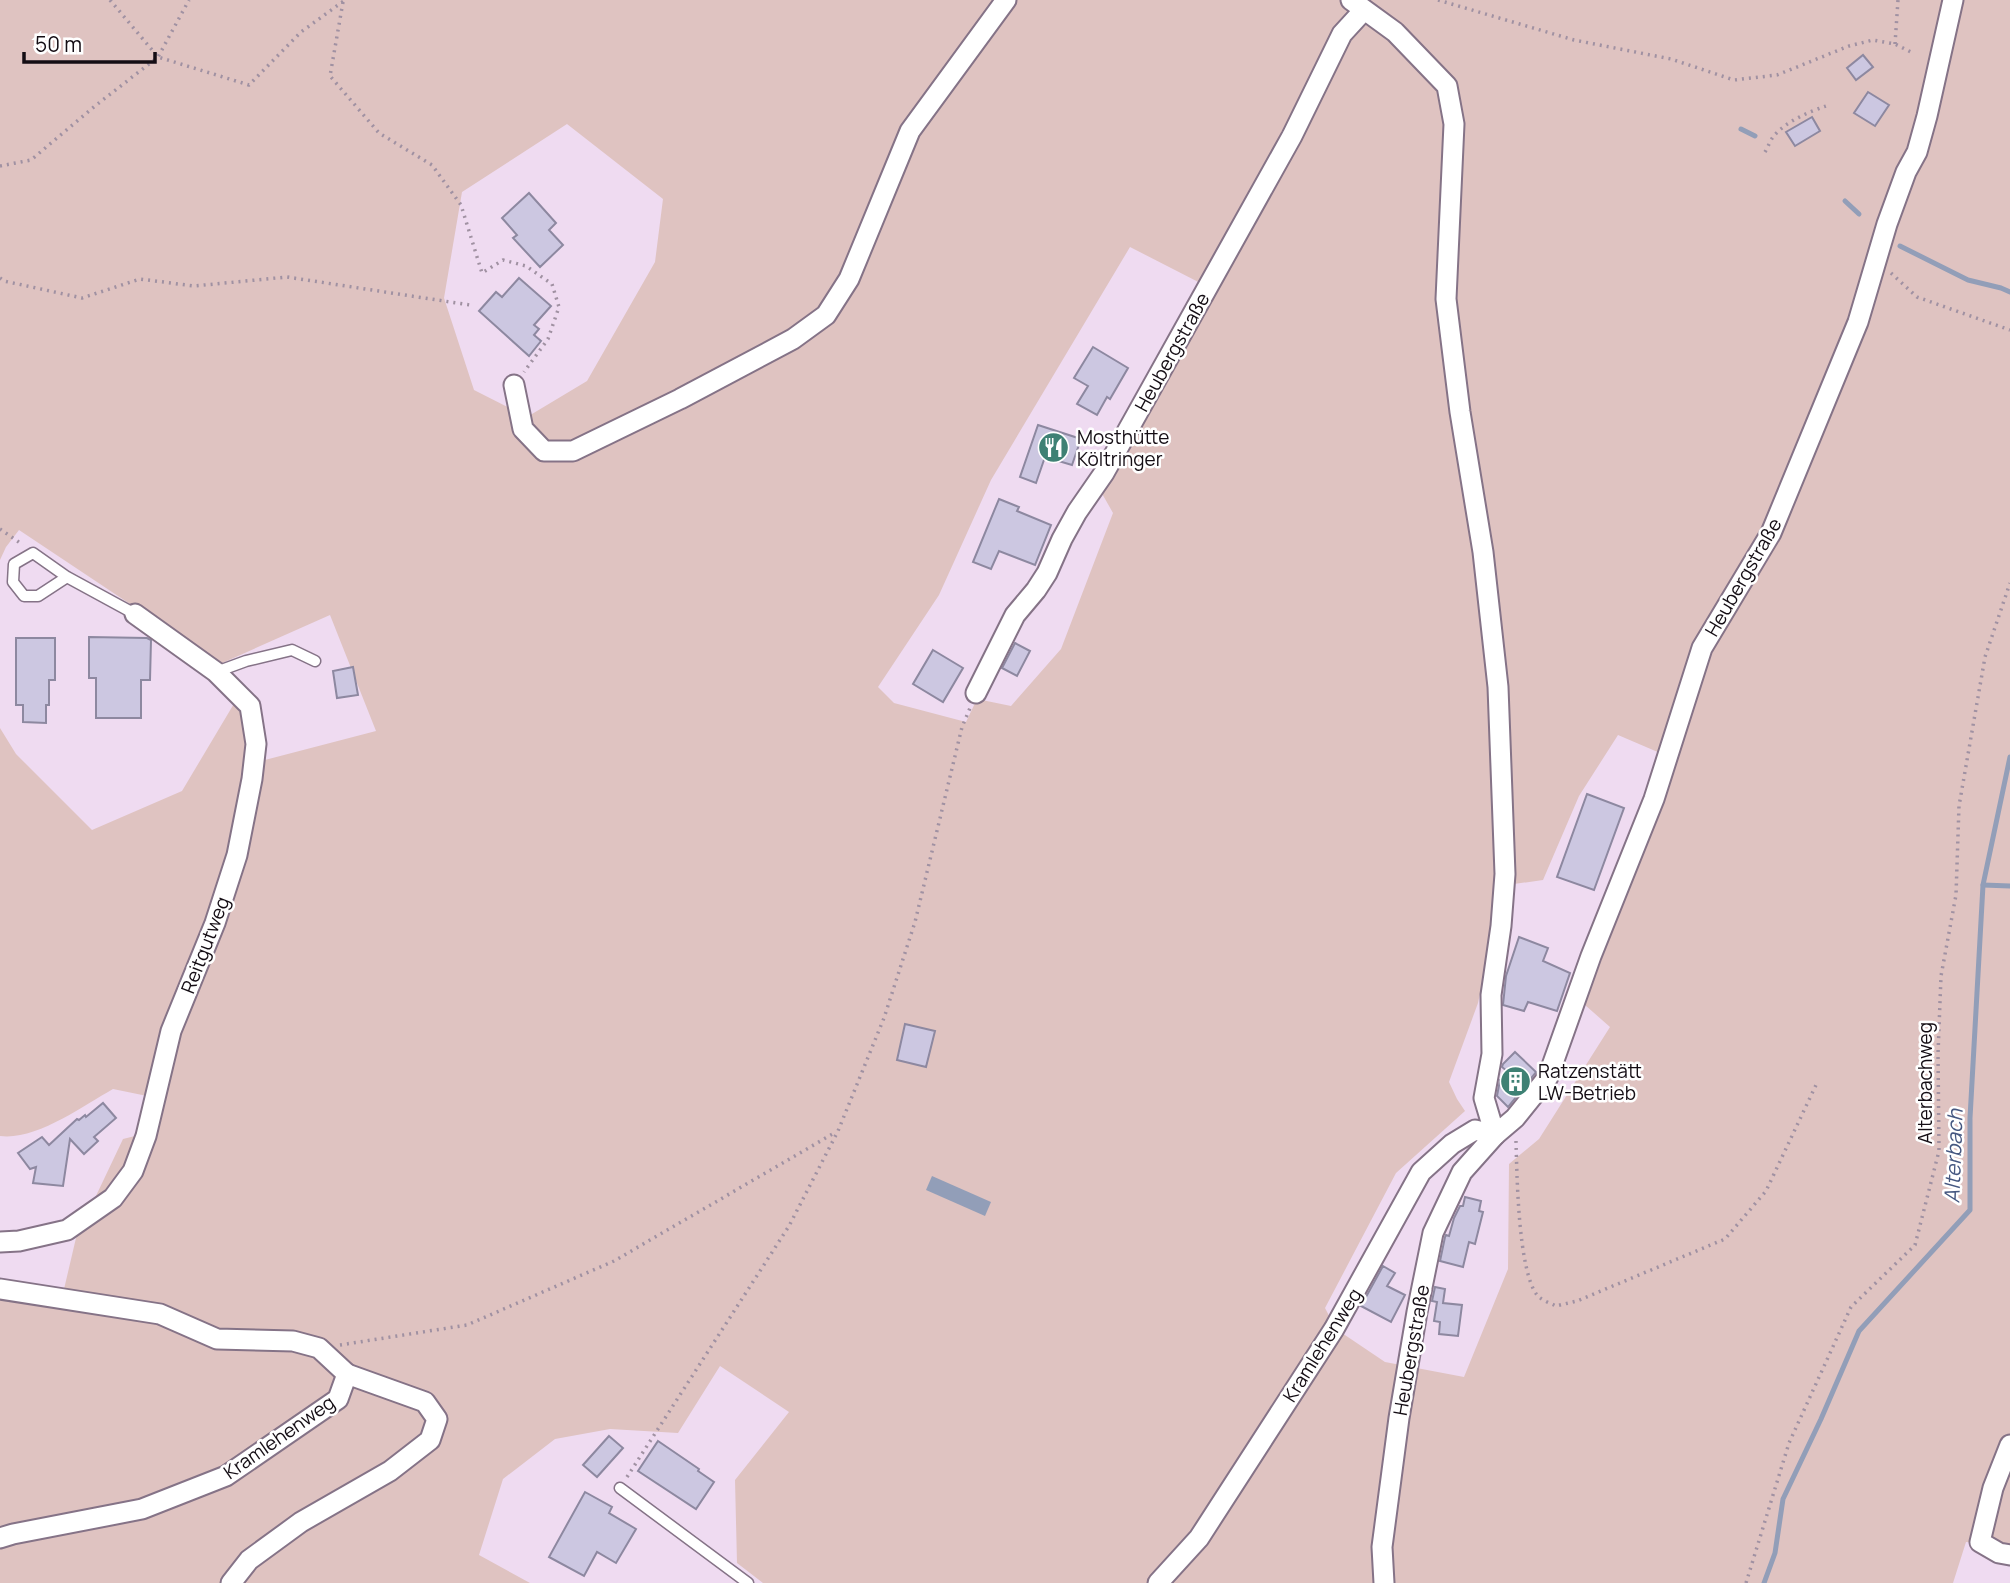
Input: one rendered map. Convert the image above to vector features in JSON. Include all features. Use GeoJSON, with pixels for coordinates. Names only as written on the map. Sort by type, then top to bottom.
{"type":"FeatureCollection","features":[{"type":"Feature","properties":{"kind":"street"},"geometry":{"type":"LineString","coordinates":[[514,385],[523,429],[544,451],[573,451],[680,399],[793,339],[826,315],[849,279],[910,131],[1006,0]]}},
{"type":"Feature","properties":{"kind":"street","name":"Heubergstraße"},"geometry":{"type":"LineString","coordinates":[[1384,1583],[1382,1547],[1399,1418],[1433,1233],[1462,1172],[1495,1135],[1515,1118],[1548,1077],[1591,956],[1654,799],[1702,648],[1771,533],[1858,322],[1901,185],[1917,152],[1953,0]]}},
{"type":"Feature","properties":{"kind":"street","name":"Heubergstraße"},"geometry":{"type":"LineString","coordinates":[[976,693],[1015,615],[1047,573],[1077,512],[1104,473],[1279,160],[1358,5],[1395,32],[1447,86],[1454,124],[1447,299],[1460,412],[1483,552],[1498,687],[1505,874],[1491,995],[1492,1054],[1484,1098],[1495,1135]]}},
{"type":"Feature","properties":{"kind":"street","name":"Reitgutweg"},"geometry":{"type":"LineString","coordinates":[[0,1242],[19,1241],[67,1230],[113,1198],[133,1171],[146,1136],[172,1031],[215,923],[236,855],[252,779],[256,744],[250,706],[216,672],[135,614]]}},
{"type":"Feature","properties":{"kind":"street","name":"Kramlehenweg"},"geometry":{"type":"LineString","coordinates":[[1158,1583],[1199,1538],[1334,1329],[1422,1172],[1452,1144],[1475,1130],[1495,1135]]}},
{"type":"Feature","properties":{"kind":"street"},"geometry":{"type":"LineString","coordinates":[[0,1289],[160,1314],[217,1339],[293,1341],[319,1348],[347,1374]]}},
{"type":"Feature","properties":{"kind":"street","name":"Kramlehenweg"},"geometry":{"type":"LineString","coordinates":[[0,1538],[142,1509],[226,1476],[338,1399],[347,1374],[425,1402],[437,1419],[430,1440],[390,1471],[301,1522],[248,1560],[231,1583]]}},
{"type":"Feature","properties":{"kind":"street"},"geometry":{"type":"LineString","coordinates":[[2010,1445],[1993,1488],[1980,1542],[1999,1553],[2010,1555]]}},
{"type":"Feature","properties":{"kind":"lane"},"geometry":{"type":"LineString","coordinates":[[67,577],[38,596],[24,596],[13,582],[14,564],[33,553],[67,577],[135,614]]}},
{"type":"Feature","properties":{"kind":"lane"},"geometry":{"type":"LineString","coordinates":[[216,672],[246,661],[292,650],[315,661]]}},
{"type":"Feature","properties":{"kind":"lane"},"geometry":{"type":"LineString","coordinates":[[620,1488],[748,1583]]}},
{"type":"Feature","properties":{"kind":"path"},"geometry":{"type":"LineString","coordinates":[[110,0],[158,57],[249,85],[301,32],[344,1]]}},
{"type":"Feature","properties":{"kind":"path"},"geometry":{"type":"LineString","coordinates":[[0,166],[31,160],[158,57],[189,0]]}},
{"type":"Feature","properties":{"kind":"path"},"geometry":{"type":"LineString","coordinates":[[1438,0],[1574,40],[1671,58],[1734,80],[1777,75],[1849,46],[1872,40],[1895,44],[1913,53]]}},
{"type":"Feature","properties":{"kind":"path"},"geometry":{"type":"LineString","coordinates":[[1895,44],[1898,0]]}},
{"type":"Feature","properties":{"kind":"path"},"geometry":{"type":"LineString","coordinates":[[344,1],[330,76],[379,134],[432,165],[461,205],[482,274],[503,260],[527,266],[552,284],[559,307],[548,339],[514,385]]}},
{"type":"Feature","properties":{"kind":"path"},"geometry":{"type":"LineString","coordinates":[[1765,152],[1773,137],[1788,124],[1826,106]]}},
{"type":"Feature","properties":{"kind":"path"},"geometry":{"type":"LineString","coordinates":[[1875,262],[1899,278],[1917,298],[2010,330]]}},
{"type":"Feature","properties":{"kind":"path"},"geometry":{"type":"LineString","coordinates":[[0,278],[82,298],[140,279],[194,286],[287,277],[470,305]]}},
{"type":"Feature","properties":{"kind":"path"},"geometry":{"type":"LineString","coordinates":[[0,529],[33,553]]}},
{"type":"Feature","properties":{"kind":"path","name":"Alterbachweg"},"geometry":{"type":"LineString","coordinates":[[1746,1583],[1789,1443],[1852,1307],[1915,1245],[1939,1151],[1938,1054],[1941,976],[1955,895],[1959,806],[1985,657],[2010,583]]}},
{"type":"Feature","properties":{"kind":"path"},"geometry":{"type":"LineString","coordinates":[[620,1488],[789,1226],[838,1131],[884,1018],[915,922],[962,727],[976,693]]}},
{"type":"Feature","properties":{"kind":"path"},"geometry":{"type":"LineString","coordinates":[[1515,1118],[1519,1219],[1529,1280],[1539,1297],[1556,1306],[1577,1301],[1725,1239],[1766,1191],[1816,1085]]}},
{"type":"Feature","properties":{"kind":"path"},"geometry":{"type":"LineString","coordinates":[[319,1348],[467,1325],[614,1261],[838,1131]]}},
{"type":"Feature","properties":{"kind":"shaded area"},"geometry":{"type":"Polygon","coordinates":[[[0,0],[2010,0],[2010,1546],[1966,1542],[1953,1583],[763,1583],[737,1563],[735,1480],[789,1412],[720,1366],[678,1433],[610,1429],[555,1439],[503,1479],[479,1555],[530,1583],[0,1583],[0,1295],[61,1302],[76,1238],[123,1139],[143,1134],[152,1097],[113,1089],[43,1128],[14,1136],[0,1136],[0,728],[16,754],[92,830],[182,791],[235,702],[252,702],[261,761],[376,731],[330,615],[220,664],[19,530],[0,560],[0,0]],[[567,124],[462,192],[444,298],[474,390],[527,417],[587,381],[655,262],[663,199],[567,124]],[[1130,247],[991,480],[939,595],[878,687],[894,703],[966,722],[977,699],[1011,706],[1061,649],[1113,513],[1100,490],[1212,289],[1130,247]],[[1618,735],[1579,796],[1543,880],[1507,885],[1478,1003],[1449,1082],[1465,1111],[1396,1173],[1325,1308],[1336,1329],[1385,1362],[1464,1377],[1508,1269],[1509,1164],[1539,1139],[1610,1027],[1585,1005],[1674,759],[1618,735]]]}},
{"type":"Feature","properties":{"kind":"water"},"geometry":{"type":"Polygon","coordinates":[[[932,1176],[991,1202],[985,1216],[926,1190],[932,1176]]]}},
{"type":"Feature","properties":{"kind":"building"},"geometry":{"type":"Polygon","coordinates":[[[1863,55],[1873,67],[1856,80],[1847,68],[1863,55]]]}},
{"type":"Feature","properties":{"kind":"building"},"geometry":{"type":"Polygon","coordinates":[[[1868,92],[1889,105],[1875,126],[1854,113],[1868,92]]]}},
{"type":"Feature","properties":{"kind":"building"},"geometry":{"type":"Polygon","coordinates":[[[1812,117],[1820,131],[1795,146],[1786,132],[1812,117]]]}},
{"type":"Feature","properties":{"kind":"building"},"geometry":{"type":"Polygon","coordinates":[[[529,193],[556,223],[549,230],[563,245],[540,267],[513,238],[517,235],[502,218],[529,193]]]}},
{"type":"Feature","properties":{"kind":"building"},"geometry":{"type":"Polygon","coordinates":[[[519,278],[551,306],[534,325],[539,329],[534,335],[541,341],[529,356],[479,311],[496,292],[502,297],[519,278]]]}},
{"type":"Feature","properties":{"kind":"building"},"geometry":{"type":"Polygon","coordinates":[[[1093,347],[1128,368],[1097,415],[1077,404],[1088,386],[1074,378],[1093,347]]]}},
{"type":"Feature","properties":{"kind":"building","name":"Mosthütte Költringer"},"geometry":{"type":"Polygon","coordinates":[[[1038,425],[1081,439],[1072,465],[1045,457],[1036,483],[1020,477],[1038,425]]]}},
{"type":"Feature","properties":{"kind":"building"},"geometry":{"type":"Polygon","coordinates":[[[999,499],[1019,507],[1017,511],[1051,525],[1035,565],[999,551],[991,569],[973,562],[999,499]]]}},
{"type":"Feature","properties":{"kind":"building"},"geometry":{"type":"Polygon","coordinates":[[[89,637],[151,640],[150,680],[141,680],[141,718],[96,718],[96,678],[89,678],[89,637]]]}},
{"type":"Feature","properties":{"kind":"building"},"geometry":{"type":"Polygon","coordinates":[[[16,638],[55,638],[55,680],[49,680],[46,723],[23,722],[23,705],[16,705],[16,638]]]}},
{"type":"Feature","properties":{"kind":"building"},"geometry":{"type":"Polygon","coordinates":[[[1015,643],[1030,651],[1017,676],[1002,668],[1015,643]]]}},
{"type":"Feature","properties":{"kind":"building"},"geometry":{"type":"Polygon","coordinates":[[[933,650],[963,668],[943,702],[913,684],[933,650]]]}},
{"type":"Feature","properties":{"kind":"building"},"geometry":{"type":"Polygon","coordinates":[[[353,667],[358,695],[337,698],[333,671],[353,667]]]}},
{"type":"Feature","properties":{"kind":"building"},"geometry":{"type":"Polygon","coordinates":[[[1587,794],[1624,808],[1594,890],[1557,877],[1587,794]]]}},
{"type":"Feature","properties":{"kind":"building"},"geometry":{"type":"Polygon","coordinates":[[[1519,937],[1548,948],[1543,961],[1570,973],[1557,1011],[1528,1002],[1524,1011],[1503,1005],[1506,976],[1519,937]]]}},
{"type":"Feature","properties":{"kind":"building"},"geometry":{"type":"Polygon","coordinates":[[[905,1024],[935,1031],[926,1067],[897,1060],[905,1024]]]}},
{"type":"Feature","properties":{"kind":"building","name":"Ratzenstätt LW-Betrieb"},"geometry":{"type":"Polygon","coordinates":[[[1515,1052],[1536,1072],[1508,1107],[1497,1096],[1500,1080],[1508,1072],[1502,1067],[1503,1064],[1515,1052]]]}},
{"type":"Feature","properties":{"kind":"building"},"geometry":{"type":"Polygon","coordinates":[[[103,1103],[116,1118],[94,1137],[98,1141],[84,1154],[70,1139],[63,1186],[33,1183],[36,1167],[30,1169],[18,1153],[42,1137],[49,1145],[77,1119],[85,1115],[86,1117],[103,1103]]]}},
{"type":"Feature","properties":{"kind":"building"},"geometry":{"type":"Polygon","coordinates":[[[1465,1197],[1481,1201],[1479,1211],[1483,1212],[1475,1244],[1469,1242],[1463,1267],[1440,1261],[1445,1237],[1449,1236],[1454,1218],[1460,1206],[1463,1206],[1465,1197]]]}},
{"type":"Feature","properties":{"kind":"building"},"geometry":{"type":"Polygon","coordinates":[[[1383,1266],[1395,1273],[1387,1286],[1405,1295],[1391,1322],[1361,1306],[1383,1266]]]}},
{"type":"Feature","properties":{"kind":"building"},"geometry":{"type":"Polygon","coordinates":[[[1435,1287],[1445,1289],[1443,1303],[1462,1305],[1458,1336],[1439,1334],[1440,1322],[1434,1321],[1437,1302],[1432,1301],[1435,1287]]]}},
{"type":"Feature","properties":{"kind":"building"},"geometry":{"type":"Polygon","coordinates":[[[609,1436],[623,1448],[597,1477],[583,1465],[609,1436]]]}},
{"type":"Feature","properties":{"kind":"building"},"geometry":{"type":"Polygon","coordinates":[[[658,1441],[714,1482],[696,1509],[638,1471],[658,1441]]]}},
{"type":"Feature","properties":{"kind":"building"},"geometry":{"type":"Polygon","coordinates":[[[585,1492],[612,1507],[609,1513],[636,1529],[616,1563],[597,1552],[584,1576],[549,1557],[585,1492]]]}},
{"type":"Feature","properties":{"kind":"waterway"},"geometry":{"type":"LineString","coordinates":[[1741,129],[1755,136]]}},
{"type":"Feature","properties":{"kind":"waterway"},"geometry":{"type":"LineString","coordinates":[[1845,201],[1859,214]]}},
{"type":"Feature","properties":{"kind":"waterway"},"geometry":{"type":"LineString","coordinates":[[1900,246],[1968,280],[2010,292]]}},
{"type":"Feature","properties":{"kind":"waterway","name":"Alterbach"},"geometry":{"type":"LineString","coordinates":[[1764,1583],[1775,1553],[1783,1499],[1859,1331],[1970,1210],[1970,1118],[1983,885],[2010,757]]}},
{"type":"Feature","properties":{"kind":"waterway"},"geometry":{"type":"LineString","coordinates":[[1983,885],[2010,886]]}},
{"type":"Feature","properties":{"kind":"place","name":"Mosthütte Költringer"},"geometry":{"type":"Point","coordinates":[1054,448]}},
{"type":"Feature","properties":{"kind":"place","name":"Ratzenstätt LW-Betrieb"},"geometry":{"type":"Point","coordinates":[1515,1082]}}]}
